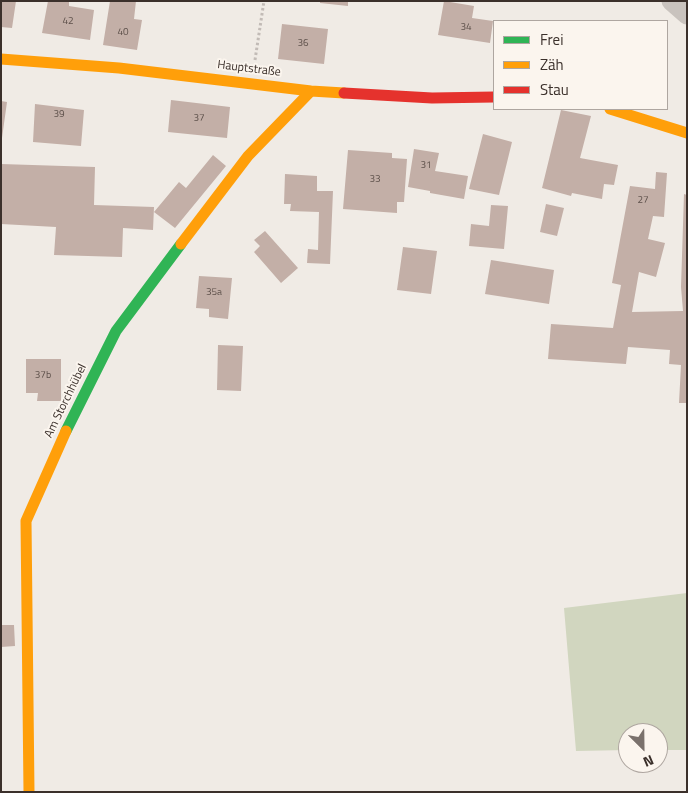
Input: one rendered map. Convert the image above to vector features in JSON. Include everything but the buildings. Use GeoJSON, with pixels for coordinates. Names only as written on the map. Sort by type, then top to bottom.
{"type":"FeatureCollection","features":[{"type":"Feature","properties":{"kind":"street"},"geometry":{"type":"LineString","coordinates":[[671,1],[687,15]]}},
{"type":"Feature","properties":{"kind":"street","name":"Hauptstraße"},"geometry":{"type":"LineString","coordinates":[[1,59],[119,68],[311,90],[432,98],[493,97]]}},
{"type":"Feature","properties":{"kind":"street","name":"Am Storchhübel"},"geometry":{"type":"LineString","coordinates":[[29,792],[26,521],[64,434],[116,331],[248,156],[311,90]]}},
{"type":"Feature","properties":{"kind":"street"},"geometry":{"type":"LineString","coordinates":[[613,110],[687,133]]}},
{"type":"Feature","properties":{"kind":"path"},"geometry":{"type":"LineString","coordinates":[[252,83],[264,1]]}},
{"type":"Feature","properties":{"kind":"green space"},"geometry":{"type":"Polygon","coordinates":[[[687,593],[687,750],[668,750],[668,723],[618,723],[618,750],[576,751],[564,608],[687,593]]]}},
{"type":"Feature","properties":{"kind":"traffic: fast"},"geometry":{"type":"LineString","coordinates":[[66,431],[116,331],[181,244]]}},
{"type":"Feature","properties":{"kind":"traffic: slow"},"geometry":{"type":"LineString","coordinates":[[1,59],[119,68],[311,91],[344,93]]}},
{"type":"Feature","properties":{"kind":"traffic: slow"},"geometry":{"type":"LineString","coordinates":[[181,244],[248,156],[311,91]]}},
{"type":"Feature","properties":{"kind":"traffic: slow"},"geometry":{"type":"LineString","coordinates":[[613,110],[687,133]]}},
{"type":"Feature","properties":{"kind":"traffic: slow"},"geometry":{"type":"LineString","coordinates":[[29,792],[26,521],[66,431]]}},
{"type":"Feature","properties":{"kind":"traffic: jam"},"geometry":{"type":"LineString","coordinates":[[344,93],[432,98],[493,97]]}}]}
